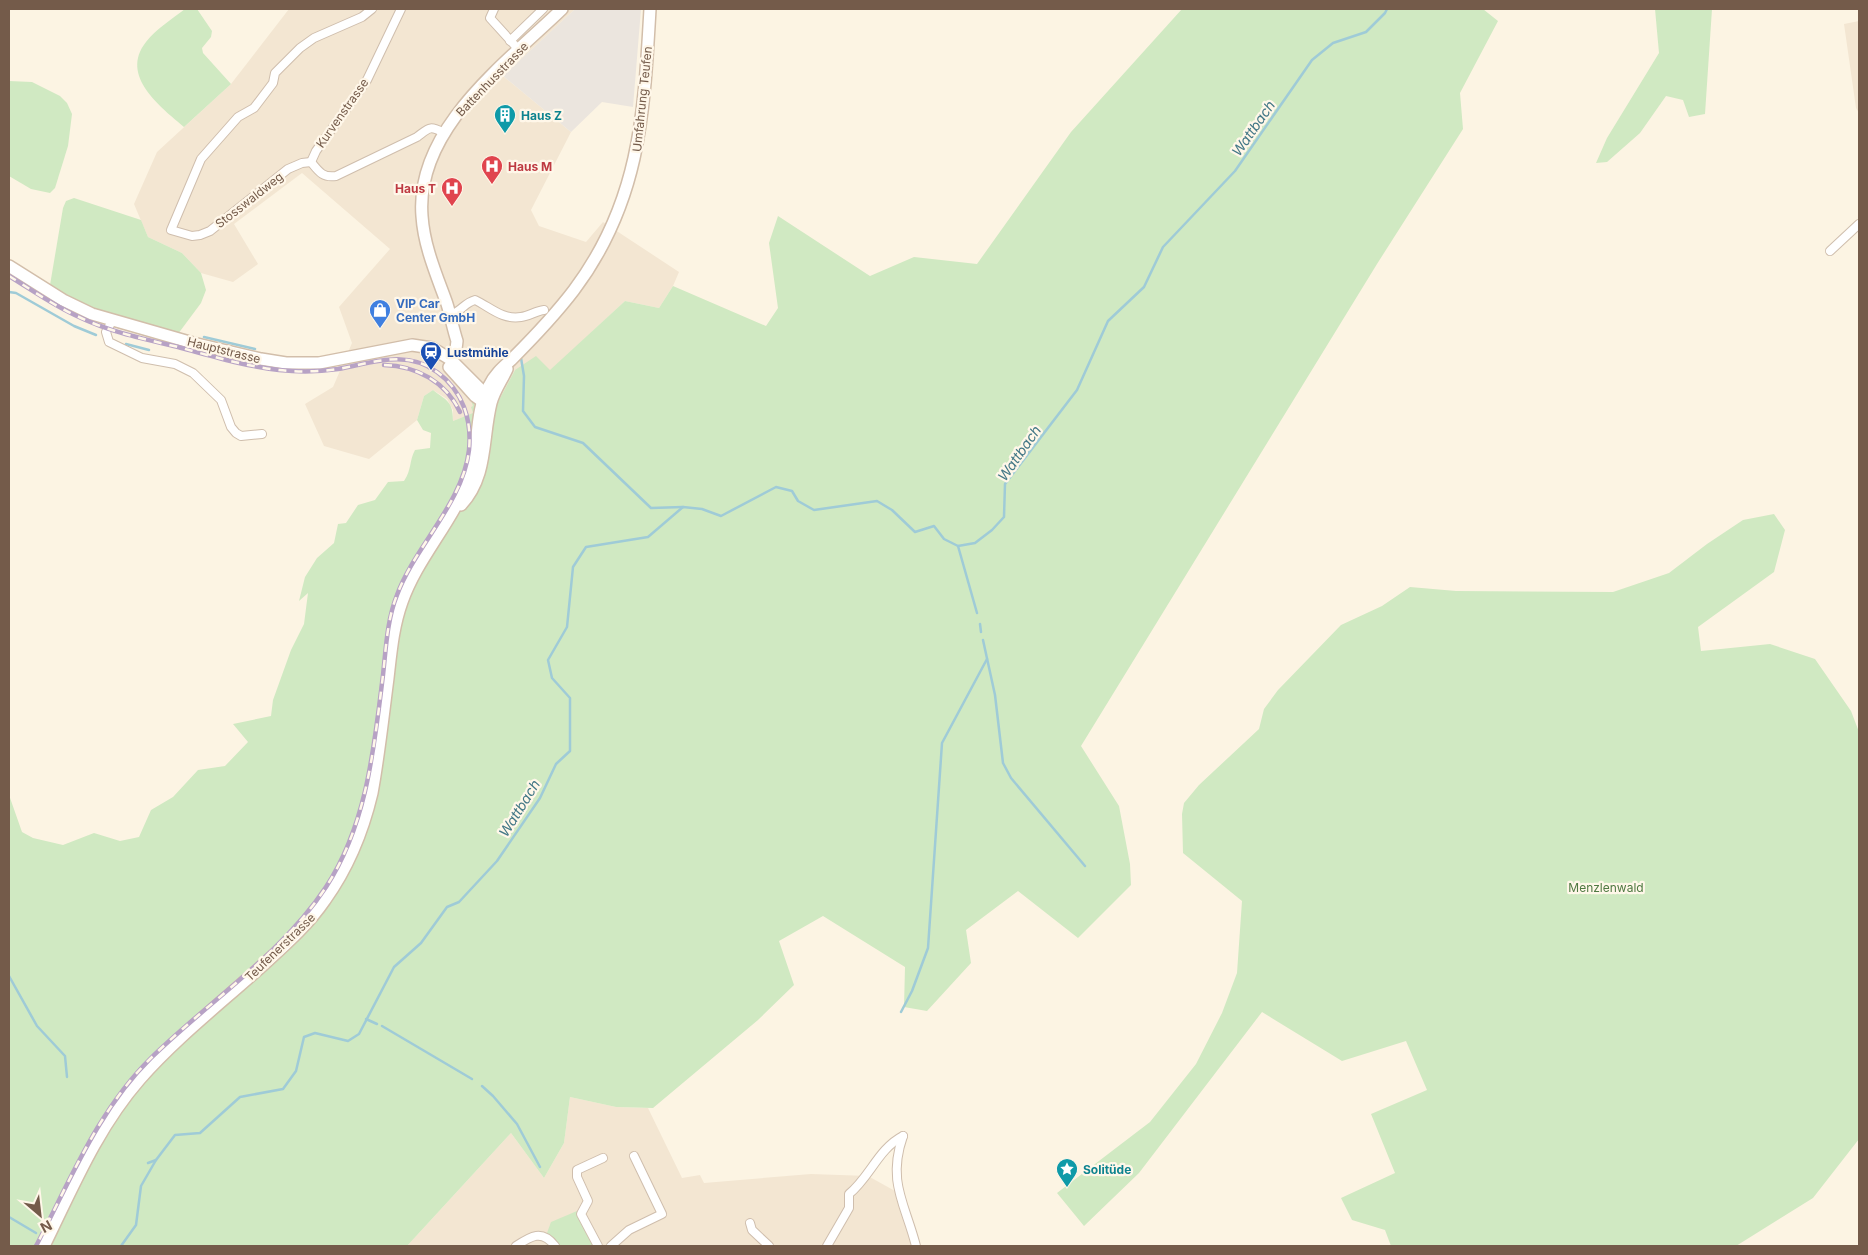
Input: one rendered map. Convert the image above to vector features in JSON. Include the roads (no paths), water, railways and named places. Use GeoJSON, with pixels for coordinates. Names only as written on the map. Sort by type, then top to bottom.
{"type":"FeatureCollection","features":[{"type":"Feature","properties":{"kind":"main road","name":"Battenhusstrasse"},"geometry":{"type":"LineString","coordinates":[[445,358],[454,353],[457,345],[450,315],[425,239],[421,209],[423,187],[428,166],[444,133],[474,94],[562,9]]}},
{"type":"Feature","properties":{"kind":"main road","name":"Umfahrung Teufen"},"geometry":{"type":"LineString","coordinates":[[486,398],[510,360],[551,318],[578,285],[596,258],[619,210],[637,149],[644,101],[650,9]]}},
{"type":"Feature","properties":{"kind":"main road","name":"Hauptstrasse"},"geometry":{"type":"LineString","coordinates":[[9,266],[63,300],[92,314],[233,353],[286,363],[319,363],[417,345],[432,348],[445,358]]}},
{"type":"Feature","properties":{"kind":"main road"},"geometry":{"type":"LineString","coordinates":[[445,358],[486,398]]}},
{"type":"Feature","properties":{"kind":"main road","name":"Teufenerstrasse"},"geometry":{"type":"LineString","coordinates":[[44,1246],[95,1144],[127,1094],[166,1052],[287,944],[326,900],[344,870],[366,818],[372,793],[396,618],[410,583],[451,516],[465,500],[478,478],[484,456],[486,398]]}},
{"type":"Feature","properties":{"kind":"street","name":"Stosswaldweg"},"geometry":{"type":"LineString","coordinates":[[311,162],[302,163],[288,169],[218,225],[200,236],[192,236],[171,230],[201,159],[238,117],[254,108],[273,83],[275,73],[300,48],[314,38],[362,17],[372,9]]}},
{"type":"Feature","properties":{"kind":"street","name":"Kurvenstrasse"},"geometry":{"type":"LineString","coordinates":[[401,9],[367,80],[316,151],[311,162],[322,176],[336,176],[417,137],[429,128],[435,128],[444,133]]}},
{"type":"Feature","properties":{"kind":"street"},"geometry":{"type":"LineString","coordinates":[[494,9],[490,18],[518,50]]}},
{"type":"Feature","properties":{"kind":"street"},"geometry":{"type":"LineString","coordinates":[[510,42],[543,9]]}},
{"type":"Feature","properties":{"kind":"street"},"geometry":{"type":"LineString","coordinates":[[1830,251],[1859,224]]}},
{"type":"Feature","properties":{"kind":"street"},"geometry":{"type":"LineString","coordinates":[[450,315],[458,312],[465,305],[475,300],[500,314],[512,318],[523,317],[544,310]]}},
{"type":"Feature","properties":{"kind":"street"},"geometry":{"type":"LineString","coordinates":[[112,321],[106,332],[109,342],[142,358],[175,364],[193,373],[221,400],[231,427],[236,433],[242,436],[262,434]]}},
{"type":"Feature","properties":{"kind":"street"},"geometry":{"type":"LineString","coordinates":[[827,1246],[849,1208],[849,1194],[859,1186],[880,1155],[893,1141],[903,1136],[896,1163],[896,1181],[916,1246]]}},
{"type":"Feature","properties":{"kind":"street"},"geometry":{"type":"LineString","coordinates":[[610,1246],[629,1230],[662,1214],[634,1156]]}},
{"type":"Feature","properties":{"kind":"street"},"geometry":{"type":"LineString","coordinates":[[598,1246],[581,1214],[588,1201],[577,1177],[578,1170],[603,1158]]}},
{"type":"Feature","properties":{"kind":"street"},"geometry":{"type":"LineString","coordinates":[[750,1223],[752,1230],[770,1246]]}},
{"type":"Feature","properties":{"kind":"street"},"geometry":{"type":"LineString","coordinates":[[516,1246],[524,1240],[540,1235],[548,1237],[555,1246]]}},
{"type":"Feature","properties":{"kind":"waterway","name":"Wattbach"},"geometry":{"type":"LineString","coordinates":[[121,1246],[136,1225],[141,1186],[156,1160],[175,1135],[200,1133],[240,1097],[283,1089],[296,1071],[304,1037],[315,1033],[348,1041],[359,1034],[394,967],[421,943],[447,907],[459,902],[497,861],[540,798],[556,764],[570,751],[570,698],[552,678],[548,660],[567,627],[573,567],[586,547],[648,537],[683,507],[702,509],[721,516],[776,487],[792,491],[798,501],[814,510],[877,501],[892,510],[915,532],[934,526],[944,539],[958,546],[975,543],[992,530],[1004,517],[1005,484],[1077,390],[1108,321],[1144,287],[1163,247],[1235,171],[1312,60],[1333,43],[1366,32],[1387,9]]}},
{"type":"Feature","properties":{"kind":"waterway"},"geometry":{"type":"LineString","coordinates":[[9,292],[16,293],[74,326],[96,335]]}},
{"type":"Feature","properties":{"kind":"waterway"},"geometry":{"type":"LineString","coordinates":[[204,337],[255,349]]}},
{"type":"Feature","properties":{"kind":"waterway"},"geometry":{"type":"LineString","coordinates":[[126,344],[149,350]]}},
{"type":"Feature","properties":{"kind":"waterway"},"geometry":{"type":"LineString","coordinates":[[521,358],[524,376],[523,411],[535,427],[583,443],[651,508],[683,507]]}},
{"type":"Feature","properties":{"kind":"waterway"},"geometry":{"type":"LineString","coordinates":[[958,546],[977,613]]}},
{"type":"Feature","properties":{"kind":"waterway"},"geometry":{"type":"LineString","coordinates":[[980,624],[981,632]]}},
{"type":"Feature","properties":{"kind":"waterway"},"geometry":{"type":"LineString","coordinates":[[983,640],[995,695],[1003,763],[1011,778],[1085,866]]}},
{"type":"Feature","properties":{"kind":"waterway"},"geometry":{"type":"LineString","coordinates":[[901,1012],[912,991],[928,948],[942,743],[987,659]]}},
{"type":"Feature","properties":{"kind":"waterway"},"geometry":{"type":"LineString","coordinates":[[9,976],[37,1026],[65,1056],[67,1077]]}},
{"type":"Feature","properties":{"kind":"waterway"},"geometry":{"type":"LineString","coordinates":[[366,1019],[377,1024]]}},
{"type":"Feature","properties":{"kind":"waterway"},"geometry":{"type":"LineString","coordinates":[[382,1026],[472,1079]]}},
{"type":"Feature","properties":{"kind":"waterway"},"geometry":{"type":"LineString","coordinates":[[482,1086],[517,1124],[540,1167]]}},
{"type":"Feature","properties":{"kind":"waterway","name":"Wattbach"},"geometry":{"type":"LineString","coordinates":[[148,1163],[156,1160]]}},
{"type":"Feature","properties":{"kind":"waterway"},"geometry":{"type":"LineString","coordinates":[[9,1217],[36,1233]]}},
{"type":"Feature","properties":{"kind":"railway"},"geometry":{"type":"LineString","coordinates":[[9,276],[61,308],[103,327],[240,363],[279,370],[301,371],[323,371],[376,361],[401,359],[425,365],[446,380],[459,397],[467,417],[470,439],[465,469],[458,488],[405,577],[391,614],[367,785],[351,838],[340,863],[326,887],[288,934],[243,977],[173,1037],[132,1078],[115,1100],[86,1147],[36,1246]]}},
{"type":"Feature","properties":{"kind":"railway"},"geometry":{"type":"LineString","coordinates":[[384,365],[419,372],[439,384],[454,401],[460,412]]}},
{"type":"Feature","properties":{"kind":"place","name":"Haus Z"},"geometry":{"type":"Point","coordinates":[505,134]}},
{"type":"Feature","properties":{"kind":"place","name":"Haus M"},"geometry":{"type":"Point","coordinates":[492,185]}},
{"type":"Feature","properties":{"kind":"place","name":"Haus T"},"geometry":{"type":"Point","coordinates":[452,207]}},
{"type":"Feature","properties":{"kind":"place","name":"VIP Car Center GmbH"},"geometry":{"type":"Point","coordinates":[380,329]}},
{"type":"Feature","properties":{"kind":"place","name":"Lustmühle"},"geometry":{"type":"Point","coordinates":[431,371]}},
{"type":"Feature","properties":{"kind":"place","name":"Solitüde"},"geometry":{"type":"Point","coordinates":[1067,1188]}},
{"type":"Feature","properties":{"kind":"park label","name":"Menzlenwald"},"geometry":{"type":"Point","coordinates":[1606,887]}}]}
